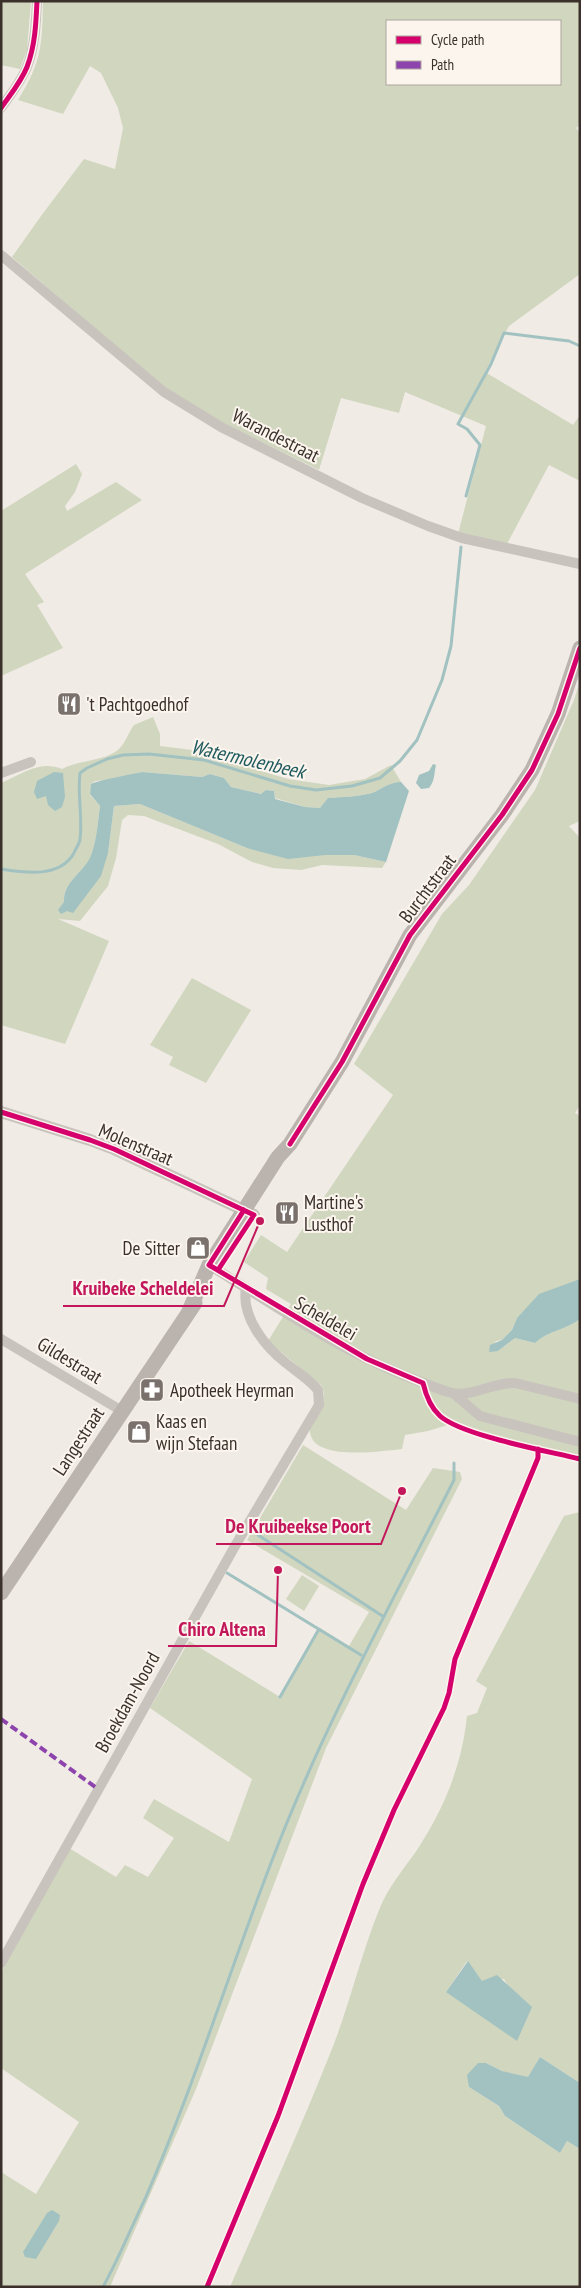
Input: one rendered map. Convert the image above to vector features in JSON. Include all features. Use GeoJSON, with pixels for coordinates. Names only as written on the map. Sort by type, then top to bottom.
{"type":"FeatureCollection","features":[{"type":"Feature","properties":{"kind":"main road","name":"Burchtstraat"},"geometry":{"type":"LineString","coordinates":[[249,1212],[278,1175],[290,1144],[342,1062],[410,935],[502,815],[532,770],[558,714],[580,648]]}},
{"type":"Feature","properties":{"kind":"main road","name":"Langestraat"},"geometry":{"type":"LineString","coordinates":[[1,1593],[189,1311],[213,1268],[249,1212]]}},
{"type":"Feature","properties":{"kind":"street"},"geometry":{"type":"LineString","coordinates":[[1,108],[26,69],[34,42],[37,1]]}},
{"type":"Feature","properties":{"kind":"street","name":"Warandestraat"},"geometry":{"type":"LineString","coordinates":[[1,255],[164,392],[221,427],[362,498],[428,526],[462,538],[580,564]]}},
{"type":"Feature","properties":{"kind":"street"},"geometry":{"type":"LineString","coordinates":[[1,773],[31,762]]}},
{"type":"Feature","properties":{"kind":"street","name":"Molenstraat"},"geometry":{"type":"LineString","coordinates":[[1,1112],[90,1140],[249,1212]]}},
{"type":"Feature","properties":{"kind":"street","name":"Scheldelei"},"geometry":{"type":"LineString","coordinates":[[213,1268],[367,1359],[396,1373],[453,1393],[480,1416],[580,1442]]}},
{"type":"Feature","properties":{"kind":"street","name":"Broekdam-Noord"},"geometry":{"type":"LineString","coordinates":[[1,1963],[231,1554],[319,1405],[318,1390],[308,1379],[271,1350],[250,1318],[244,1303],[246,1288]]}},
{"type":"Feature","properties":{"kind":"street","name":"Gildestraat"},"geometry":{"type":"LineString","coordinates":[[1,1338],[122,1411]]}},
{"type":"Feature","properties":{"kind":"street","name":"Scheldelei"},"geometry":{"type":"LineString","coordinates":[[453,1393],[470,1392],[508,1382],[580,1399]]}},
{"type":"Feature","properties":{"kind":"green space"},"geometry":{"type":"Polygon","coordinates":[[[1,1],[31,1],[27,50],[20,69],[1,65],[1,1]]]}},
{"type":"Feature","properties":{"kind":"green space"},"geometry":{"type":"Polygon","coordinates":[[[43,1],[580,1],[580,125],[576,128],[580,133],[580,274],[509,326],[485,372],[573,425],[580,415],[580,481],[549,465],[507,544],[458,534],[486,426],[405,392],[399,413],[341,398],[319,470],[225,424],[179,398],[12,257],[84,159],[115,169],[123,128],[118,108],[101,73],[90,66],[63,114],[18,100],[32,74],[41,42],[43,1]]]}},
{"type":"Feature","properties":{"kind":"green space"},"geometry":{"type":"Polygon","coordinates":[[[76,464],[82,474],[75,492],[65,506],[67,511],[116,482],[142,500],[25,574],[44,602],[37,605],[63,648],[1,676],[1,511],[76,464]]]}},
{"type":"Feature","properties":{"kind":"green space"},"geometry":{"type":"Polygon","coordinates":[[[580,681],[580,821],[569,826],[580,838],[580,1105],[575,1113],[580,1116],[580,1279],[517,1318],[512,1330],[502,1340],[496,1341],[489,1351],[498,1351],[515,1338],[535,1343],[580,1319],[580,1459],[451,1424],[405,1435],[402,1449],[363,1452],[333,1451],[320,1446],[312,1439],[310,1428],[311,1422],[322,1403],[324,1392],[322,1386],[268,1341],[291,1304],[266,1289],[268,1278],[244,1262],[261,1235],[287,1252],[393,1095],[354,1064],[442,914],[469,885],[535,790],[574,700],[580,681]]]}},
{"type":"Feature","properties":{"kind":"green space"},"geometry":{"type":"Polygon","coordinates":[[[153,717],[160,734],[160,746],[192,750],[288,779],[329,785],[365,779],[391,765],[401,782],[389,784],[372,793],[329,798],[320,808],[305,807],[275,798],[274,791],[266,790],[262,794],[231,787],[224,778],[210,774],[202,777],[142,772],[109,780],[95,781],[91,784],[90,795],[100,806],[93,853],[90,860],[67,888],[64,902],[108,853],[114,806],[140,804],[247,848],[354,855],[386,862],[382,868],[322,865],[301,870],[273,868],[252,862],[218,844],[144,816],[128,815],[122,820],[116,858],[108,886],[80,921],[58,919],[109,941],[65,1044],[1,1025],[1,783],[38,767],[46,766],[62,769],[114,753],[119,749],[134,725],[153,717]]]}},
{"type":"Feature","properties":{"kind":"green space"},"geometry":{"type":"Polygon","coordinates":[[[192,978],[251,1010],[206,1083],[169,1065],[173,1057],[150,1045],[192,978]]]}},
{"type":"Feature","properties":{"kind":"green space"},"geometry":{"type":"Polygon","coordinates":[[[303,1445],[406,1510],[433,1468],[460,1472],[462,1479],[326,1748],[196,2089],[110,2287],[1,2287],[1,2172],[36,2194],[79,2122],[1,2068],[1,1972],[69,1848],[116,1877],[125,1865],[148,1877],[174,1838],[143,1818],[154,1799],[229,1842],[252,1779],[150,1708],[189,1641],[280,1697],[320,1628],[349,1646],[369,1612],[247,1540],[303,1445]]]}},
{"type":"Feature","properties":{"kind":"green space"},"geometry":{"type":"Polygon","coordinates":[[[580,1512],[580,2083],[540,2057],[528,2078],[502,2071],[486,2063],[469,2087],[499,2106],[505,2116],[560,2153],[567,2141],[580,2149],[580,2287],[230,2287],[330,2054],[372,1928],[383,1902],[391,1886],[417,1850],[436,1819],[450,1786],[461,1752],[467,1716],[477,1713],[487,1688],[476,1681],[564,1516],[580,1512]],[[467,1961],[446,1992],[508,1986],[504,1979],[482,1981],[467,1961]]]}},
{"type":"Feature","properties":{"kind":"green space"},"geometry":{"type":"Polygon","coordinates":[[[302,1575],[319,1586],[304,1611],[286,1599],[302,1575]]]}},
{"type":"Feature","properties":{"kind":"water"},"geometry":{"type":"Polygon","coordinates":[[[433,764],[436,765],[432,783],[429,788],[421,789],[416,783],[419,775],[429,771],[433,764]]]}},
{"type":"Feature","properties":{"kind":"water"},"geometry":{"type":"Polygon","coordinates":[[[54,772],[63,773],[65,797],[62,807],[55,811],[48,805],[46,796],[37,799],[34,792],[37,781],[54,772]]]}},
{"type":"Feature","properties":{"kind":"water"},"geometry":{"type":"Polygon","coordinates":[[[142,772],[202,777],[210,774],[224,778],[231,787],[261,794],[266,790],[274,791],[275,799],[305,807],[320,808],[328,798],[372,793],[397,782],[401,782],[409,791],[386,862],[354,855],[325,855],[288,859],[247,848],[140,804],[114,806],[108,853],[101,876],[73,913],[67,911],[61,914],[58,910],[64,902],[67,888],[89,860],[95,841],[100,806],[90,794],[91,784],[142,772]]]}},
{"type":"Feature","properties":{"kind":"water"},"geometry":{"type":"Polygon","coordinates":[[[580,1279],[580,1319],[535,1343],[515,1338],[498,1351],[489,1352],[490,1345],[502,1340],[512,1330],[517,1318],[539,1294],[580,1279]]]}},
{"type":"Feature","properties":{"kind":"water"},"geometry":{"type":"Polygon","coordinates":[[[468,1961],[482,1981],[497,1975],[532,2007],[517,2041],[446,1992],[468,1961]]]}},
{"type":"Feature","properties":{"kind":"water"},"geometry":{"type":"Polygon","coordinates":[[[540,2057],[580,2083],[580,2149],[567,2141],[560,2153],[505,2116],[499,2106],[469,2087],[467,2075],[478,2063],[486,2063],[502,2071],[528,2077],[540,2057]]]}},
{"type":"Feature","properties":{"kind":"water"},"geometry":{"type":"Polygon","coordinates":[[[52,2210],[60,2215],[59,2221],[36,2259],[25,2257],[23,2252],[47,2213],[52,2210]]]}},
{"type":"Feature","properties":{"kind":"waterway","name":"Watermolenbeek"},"geometry":{"type":"LineString","coordinates":[[466,496],[480,445],[467,429],[458,424],[491,364],[504,333],[569,341],[580,346]]}},
{"type":"Feature","properties":{"kind":"waterway","name":"Watermolenbeek"},"geometry":{"type":"LineString","coordinates":[[1,869],[21,872],[42,872],[60,867],[68,861],[80,841],[80,773],[107,759],[123,755],[149,754],[204,760],[290,786],[316,790],[352,786],[380,778],[400,761],[417,740],[442,680],[451,646],[461,547]]}},
{"type":"Feature","properties":{"kind":"waterway"},"geometry":{"type":"LineString","coordinates":[[103,2287],[145,2199],[179,2116],[255,1905],[291,1814],[357,1669],[454,1480],[454,1463]]}},
{"type":"Feature","properties":{"kind":"waterway"},"geometry":{"type":"LineString","coordinates":[[258,1535],[384,1617]]}},
{"type":"Feature","properties":{"kind":"waterway"},"geometry":{"type":"LineString","coordinates":[[227,1573],[361,1655]]}},
{"type":"Feature","properties":{"kind":"waterway"},"geometry":{"type":"LineString","coordinates":[[280,1697],[319,1629]]}},
{"type":"Feature","properties":{"kind":"marked path"},"geometry":{"type":"LineString","coordinates":[[1,1719],[98,1789]]}},
{"type":"Feature","properties":{"kind":"cycle path"},"geometry":{"type":"LineString","coordinates":[[1,108],[22,78],[30,59],[35,35],[37,1]]}},
{"type":"Feature","properties":{"kind":"cycle path"},"geometry":{"type":"LineString","coordinates":[[290,1144],[342,1062],[410,935],[502,815],[532,770],[558,714],[580,648]]}},
{"type":"Feature","properties":{"kind":"cycle path"},"geometry":{"type":"LineString","coordinates":[[1,1112],[114,1149],[254,1215],[218,1270]]}},
{"type":"Feature","properties":{"kind":"cycle path"},"geometry":{"type":"LineString","coordinates":[[244,1210],[209,1265],[367,1359],[423,1383],[431,1405],[440,1416],[451,1423],[486,1436],[580,1459]]}},
{"type":"Feature","properties":{"kind":"cycle path"},"geometry":{"type":"LineString","coordinates":[[207,2287],[278,2116],[363,1884],[394,1810],[444,1708],[449,1693],[455,1659],[538,1458],[538,1449]]}},
{"type":"Feature","properties":{"kind":"place","name":"'t Pachtgoedhof"},"geometry":{"type":"Point","coordinates":[69,704]}},
{"type":"Feature","properties":{"kind":"place","name":"Martine's Lusthof"},"geometry":{"type":"Point","coordinates":[287,1213]}},
{"type":"Feature","properties":{"kind":"place","name":"Kruibeke Scheldelei"},"geometry":{"type":"Point","coordinates":[260,1221]}},
{"type":"Feature","properties":{"kind":"place","name":"De Sitter"},"geometry":{"type":"Point","coordinates":[198,1248]}},
{"type":"Feature","properties":{"kind":"place","name":"Apotheek Heyrman"},"geometry":{"type":"Point","coordinates":[152,1390]}},
{"type":"Feature","properties":{"kind":"place","name":"Kaas en wijn Stefaan"},"geometry":{"type":"Point","coordinates":[139,1432]}},
{"type":"Feature","properties":{"kind":"place","name":"De Kruibeekse Poort"},"geometry":{"type":"Point","coordinates":[402,1491]}},
{"type":"Feature","properties":{"kind":"place","name":"Chiro Altena"},"geometry":{"type":"Point","coordinates":[278,1570]}}]}
